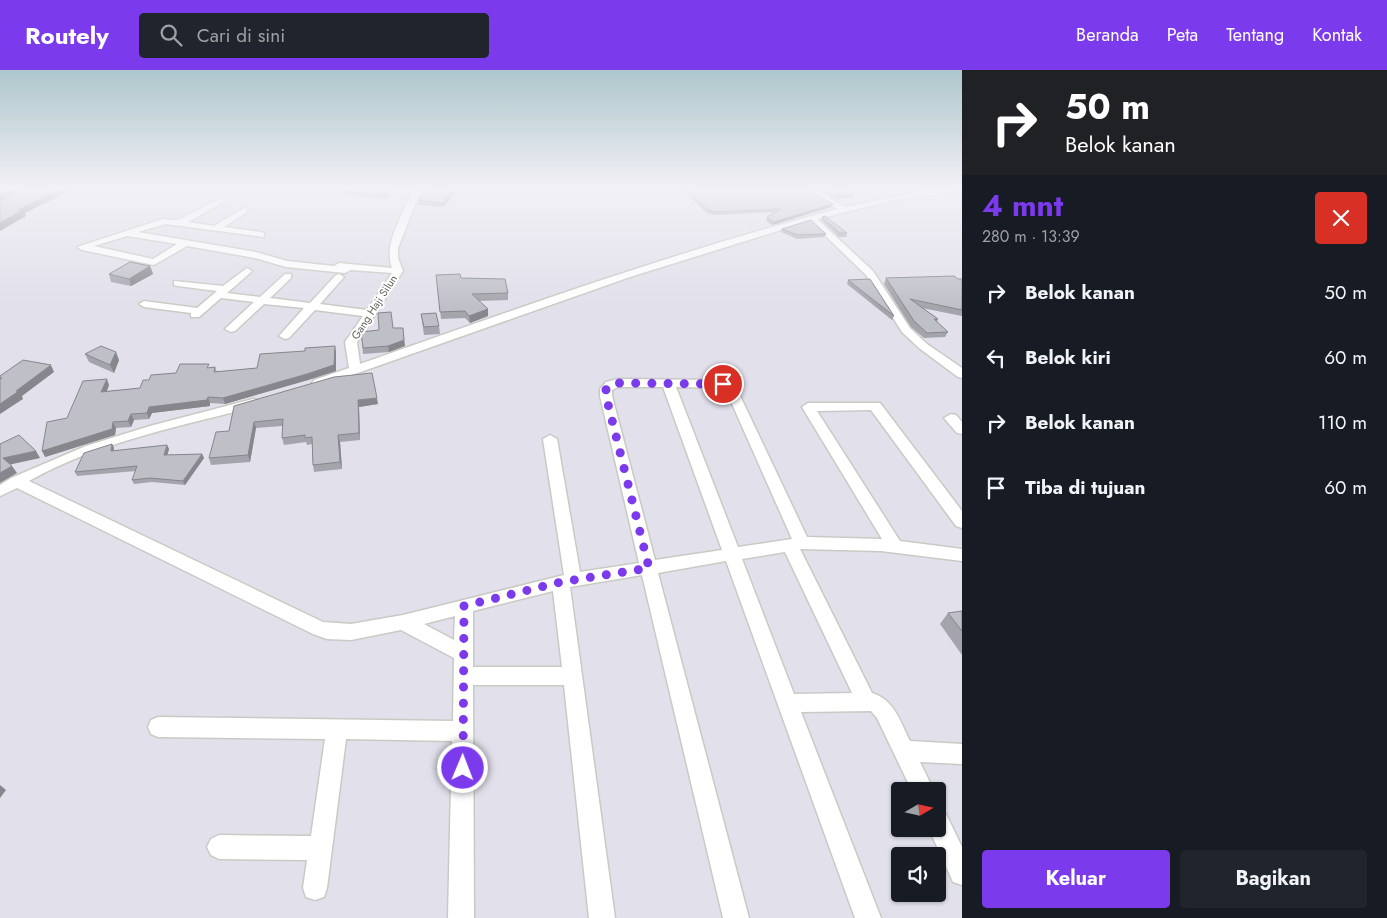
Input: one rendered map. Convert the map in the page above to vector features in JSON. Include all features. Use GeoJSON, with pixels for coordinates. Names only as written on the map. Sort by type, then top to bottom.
{"type":"FeatureCollection","features":[{"type":"Feature","properties":{"kind":"street"},"geometry":{"type":"LineString","coordinates":[[137,230],[82,247],[154,262],[186,243]]}},
{"type":"Feature","properties":{"kind":"street"},"geometry":{"type":"LineString","coordinates":[[226,230],[260,235],[236,252]]}},
{"type":"Feature","properties":{"kind":"street","name":"Gang Haji Silun"},"geometry":{"type":"LineString","coordinates":[[355,370],[351,342],[368,313],[398,271],[392,258],[393,248],[400,230]]}},
{"type":"Feature","properties":{"kind":"street"},"geometry":{"type":"LineString","coordinates":[[305,387],[638,270],[776,230]]}},
{"type":"Feature","properties":{"kind":"street"},"geometry":{"type":"LineString","coordinates":[[823,230],[870,273],[906,330],[923,346],[962,374]]}},
{"type":"Feature","properties":{"kind":"street"},"geometry":{"type":"LineString","coordinates":[[126,233],[236,252],[286,264],[349,266],[398,271]]}},
{"type":"Feature","properties":{"kind":"street"},"geometry":{"type":"LineString","coordinates":[[144,304],[198,313],[246,271]]}},
{"type":"Feature","properties":{"kind":"street"},"geometry":{"type":"LineString","coordinates":[[231,329],[288,276]]}},
{"type":"Feature","properties":{"kind":"street"},"geometry":{"type":"LineString","coordinates":[[285,336],[339,277]]}},
{"type":"Feature","properties":{"kind":"street"},"geometry":{"type":"LineString","coordinates":[[178,283],[263,300],[368,313]]}},
{"type":"Feature","properties":{"kind":"street"},"geometry":{"type":"LineString","coordinates":[[736,918],[606,396],[606,388],[618,383],[723,384],[730,386],[796,544],[866,702]]}},
{"type":"Feature","properties":{"kind":"street"},"geometry":{"type":"LineString","coordinates":[[668,383],[868,918]]}},
{"type":"Feature","properties":{"kind":"street"},"geometry":{"type":"LineString","coordinates":[[0,490],[85,450],[264,400]]}},
{"type":"Feature","properties":{"kind":"street"},"geometry":{"type":"LineString","coordinates":[[895,547],[808,407],[875,406],[962,522]]}},
{"type":"Feature","properties":{"kind":"street"},"geometry":{"type":"LineString","coordinates":[[951,418],[962,430]]}},
{"type":"Feature","properties":{"kind":"street"},"geometry":{"type":"LineString","coordinates":[[550,439],[567,581],[572,676],[602,918]]}},
{"type":"Feature","properties":{"kind":"street"},"geometry":{"type":"LineString","coordinates":[[16,481],[319,629],[351,632],[403,622],[567,581],[796,544],[895,547],[962,555]]}},
{"type":"Feature","properties":{"kind":"street"},"geometry":{"type":"LineString","coordinates":[[462,918],[464,606]]}},
{"type":"Feature","properties":{"kind":"street"},"geometry":{"type":"LineString","coordinates":[[403,622],[464,654]]}},
{"type":"Feature","properties":{"kind":"street"},"geometry":{"type":"LineString","coordinates":[[464,676],[572,676]]}},
{"type":"Feature","properties":{"kind":"street"},"geometry":{"type":"LineString","coordinates":[[788,703],[866,702],[877,704],[884,711],[919,782]]}},
{"type":"Feature","properties":{"kind":"street"},"geometry":{"type":"LineString","coordinates":[[158,727],[463,731]]}},
{"type":"Feature","properties":{"kind":"street"},"geometry":{"type":"LineString","coordinates":[[315,888],[337,729]]}},
{"type":"Feature","properties":{"kind":"street"},"geometry":{"type":"LineString","coordinates":[[904,751],[962,754]]}},
{"type":"Feature","properties":{"kind":"street"},"geometry":{"type":"LineString","coordinates":[[946,838],[961,867]]}},
{"type":"Feature","properties":{"kind":"street"},"geometry":{"type":"LineString","coordinates":[[219,847],[320,848]]}},
{"type":"Feature","properties":{"kind":"building"},"geometry":{"type":"Polygon","coordinates":[[[784,230],[821,230],[826,234],[798,235],[784,230]]]}},
{"type":"Feature","properties":{"kind":"building"},"geometry":{"type":"Polygon","coordinates":[[[836,230],[843,230],[847,233],[840,233],[836,230]]]}},
{"type":"Feature","properties":{"kind":"building"},"geometry":{"type":"Polygon","coordinates":[[[130,262],[150,266],[129,279],[109,274],[130,262]]]}},
{"type":"Feature","properties":{"kind":"building"},"geometry":{"type":"Polygon","coordinates":[[[460,274],[461,278],[505,279],[508,293],[472,294],[488,309],[469,316],[465,311],[440,312],[436,275],[460,274]]]}},
{"type":"Feature","properties":{"kind":"building"},"geometry":{"type":"Polygon","coordinates":[[[954,276],[962,279],[962,310],[910,299],[938,319],[934,319],[948,332],[927,333],[914,321],[886,278],[954,276]]]}},
{"type":"Feature","properties":{"kind":"building"},"geometry":{"type":"Polygon","coordinates":[[[870,279],[894,316],[848,280],[870,279]]]}},
{"type":"Feature","properties":{"kind":"building"},"geometry":{"type":"Polygon","coordinates":[[[391,312],[393,328],[403,328],[404,340],[388,346],[363,348],[361,332],[379,330],[378,313],[391,312]]]}},
{"type":"Feature","properties":{"kind":"building"},"geometry":{"type":"Polygon","coordinates":[[[436,313],[439,326],[424,327],[421,314],[436,313]]]}},
{"type":"Feature","properties":{"kind":"building"},"geometry":{"type":"Polygon","coordinates":[[[101,346],[116,352],[110,365],[85,354],[101,346]]]}},
{"type":"Feature","properties":{"kind":"building"},"geometry":{"type":"Polygon","coordinates":[[[335,346],[334,365],[223,398],[208,397],[207,400],[149,407],[147,413],[131,414],[128,421],[113,422],[112,429],[42,451],[47,422],[67,418],[83,381],[107,379],[101,392],[140,388],[143,380],[149,380],[151,375],[176,373],[180,364],[209,364],[207,368],[215,367],[214,372],[257,368],[260,354],[305,351],[305,348],[335,346]]]}},
{"type":"Feature","properties":{"kind":"building"},"geometry":{"type":"Polygon","coordinates":[[[23,360],[51,365],[0,404],[0,379],[2,378],[0,376],[23,360]]]}},
{"type":"Feature","properties":{"kind":"building"},"geometry":{"type":"Polygon","coordinates":[[[372,373],[377,398],[358,400],[359,433],[338,435],[340,462],[313,465],[312,437],[305,438],[305,435],[282,438],[283,419],[254,422],[248,455],[209,458],[216,432],[229,431],[234,406],[334,377],[372,373]]]}},
{"type":"Feature","properties":{"kind":"building"},"geometry":{"type":"Polygon","coordinates":[[[19,435],[36,451],[3,458],[12,466],[0,473],[0,444],[19,435]]]}},
{"type":"Feature","properties":{"kind":"building"},"geometry":{"type":"Polygon","coordinates":[[[112,444],[111,451],[167,445],[164,455],[202,454],[183,481],[150,478],[132,480],[137,466],[75,472],[84,453],[112,444]]]}},
{"type":"Feature","properties":{"kind":"building"},"geometry":{"type":"Polygon","coordinates":[[[962,611],[962,631],[948,613],[962,611]]]}},
{"type":"Feature","properties":{"kind":"route"},"geometry":{"type":"LineString","coordinates":[[463,768],[464,606],[561,582],[649,568],[606,396],[606,388],[618,383],[723,384]]}}]}
